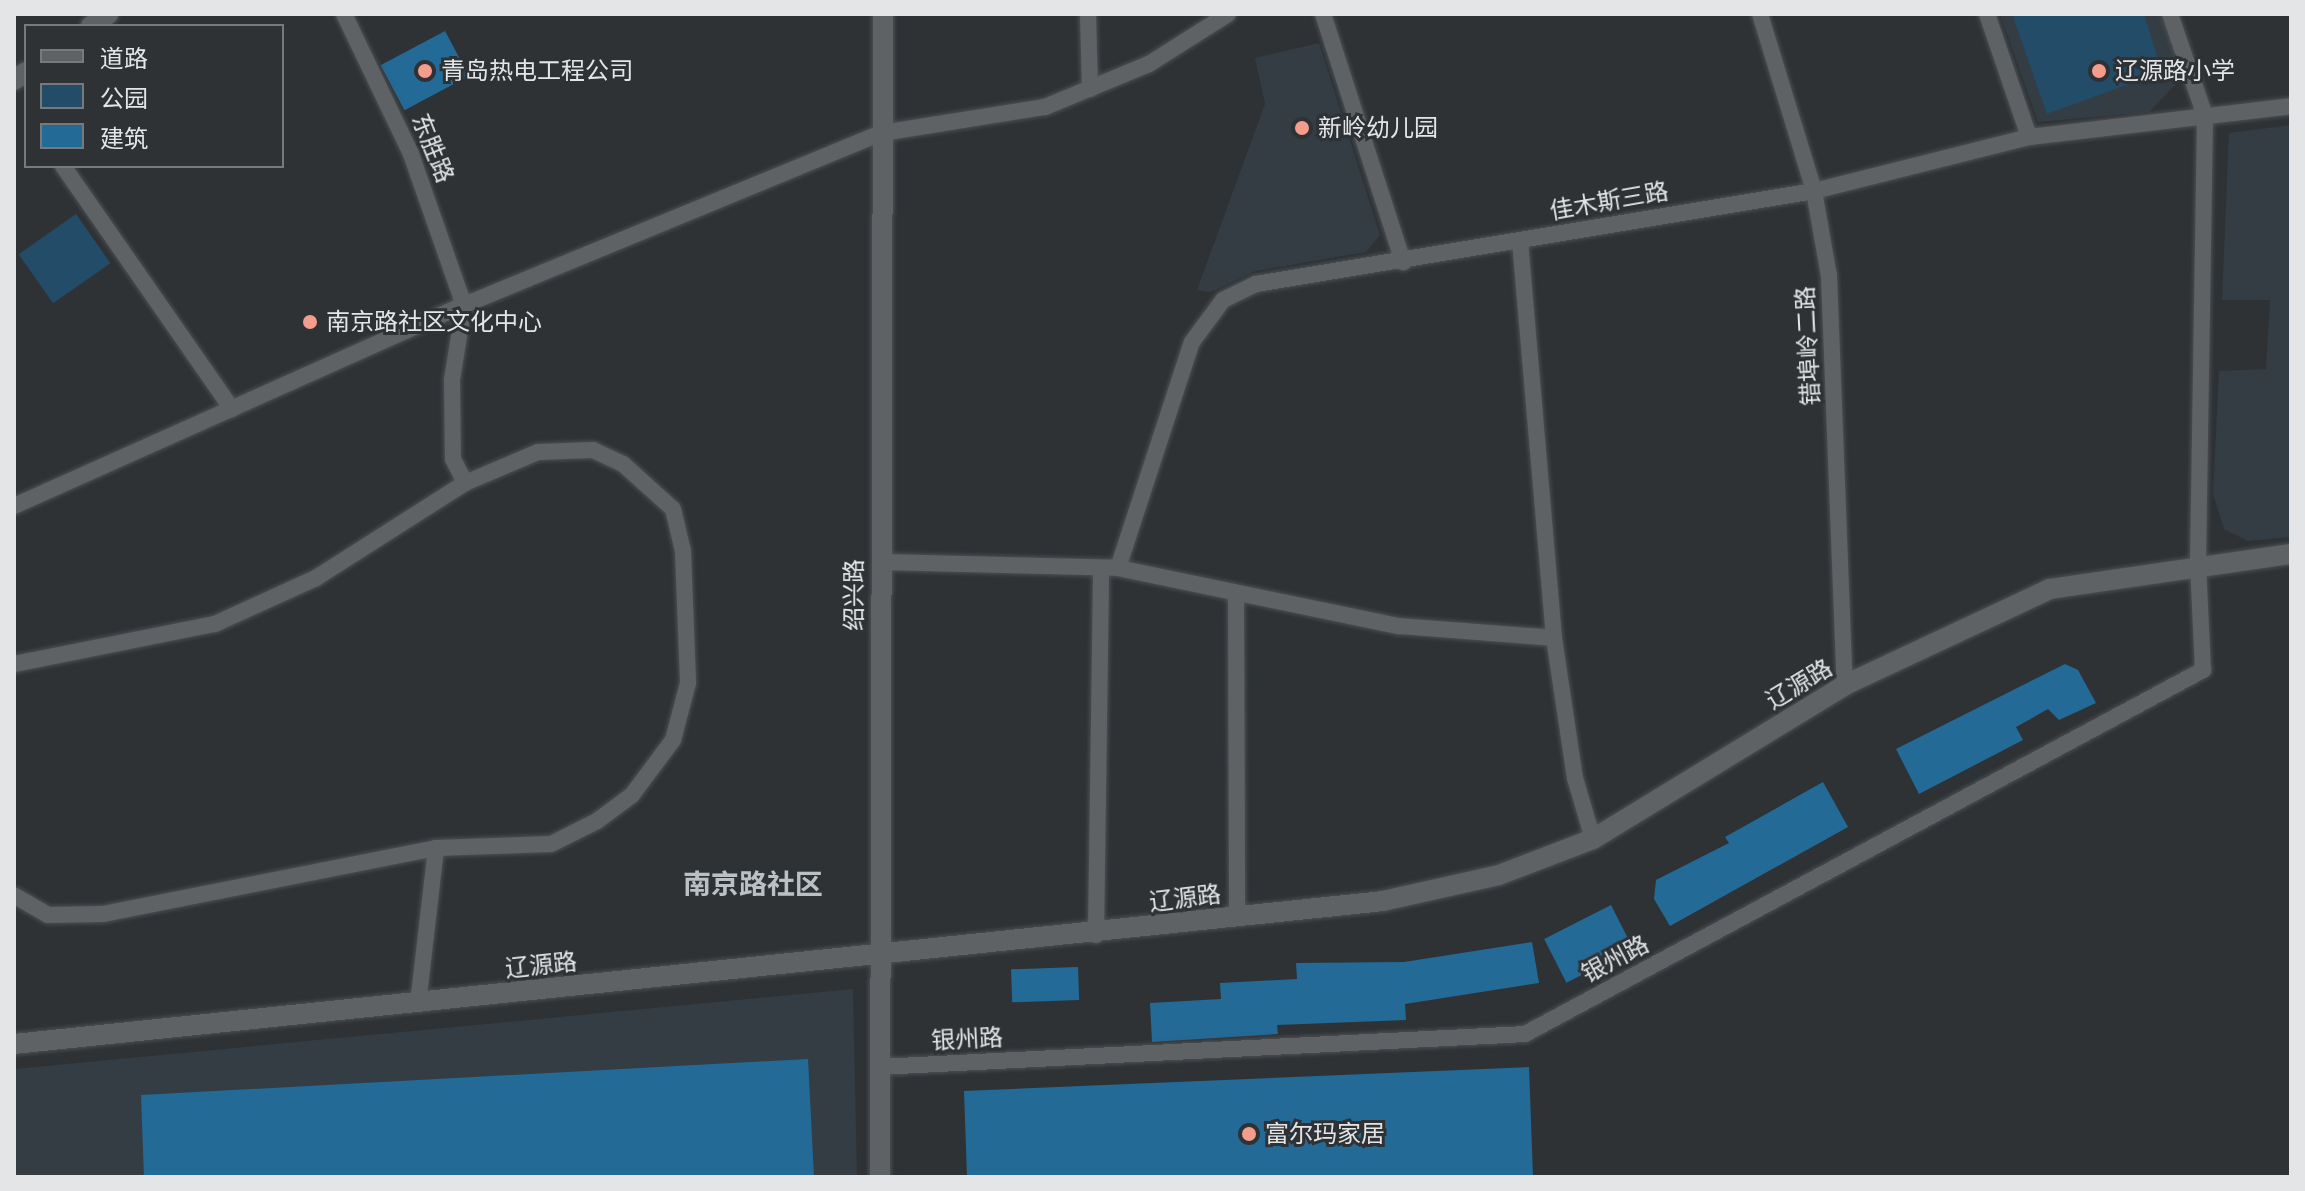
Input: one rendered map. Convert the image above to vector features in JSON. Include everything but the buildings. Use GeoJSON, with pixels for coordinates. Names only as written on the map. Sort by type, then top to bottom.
{"type":"FeatureCollection","features":[{"type":"Feature","properties":{"kind":"street","name":"东胜路"},"geometry":{"type":"LineString","coordinates":[[344,14],[411,154],[464,305]]}},
{"type":"Feature","properties":{"kind":"street","name":"绍兴路"},"geometry":{"type":"LineString","coordinates":[[880,1177],[877,957],[883,14]]}},
{"type":"Feature","properties":{"kind":"street"},"geometry":{"type":"LineString","coordinates":[[1088,14],[1090,89]]}},
{"type":"Feature","properties":{"kind":"street"},"geometry":{"type":"LineString","coordinates":[[14,506],[464,305],[882,133],[1045,107],[1149,64],[1228,14]]}},
{"type":"Feature","properties":{"kind":"street"},"geometry":{"type":"LineString","coordinates":[[1323,14],[1403,262]]}},
{"type":"Feature","properties":{"kind":"street","name":"错埠岭二路"},"geometry":{"type":"LineString","coordinates":[[1760,14],[1814,191],[1829,276],[1845,685]]}},
{"type":"Feature","properties":{"kind":"street"},"geometry":{"type":"LineString","coordinates":[[1987,14],[2029,137]]}},
{"type":"Feature","properties":{"kind":"street"},"geometry":{"type":"LineString","coordinates":[[2170,14],[2205,116],[2198,563]]}},
{"type":"Feature","properties":{"kind":"street","name":"佳木斯三路"},"geometry":{"type":"LineString","coordinates":[[1096,935],[1109,568],[1192,342],[1223,300],[1256,284],[1403,262],[1814,191],[2029,137],[2291,106]]}},
{"type":"Feature","properties":{"kind":"street"},"geometry":{"type":"LineString","coordinates":[[64,168],[232,409]]}},
{"type":"Feature","properties":{"kind":"street"},"geometry":{"type":"LineString","coordinates":[[1520,241],[1554,638],[1575,778],[1593,839]]}},
{"type":"Feature","properties":{"kind":"street"},"geometry":{"type":"LineString","coordinates":[[464,305],[452,380],[453,459],[465,483]]}},
{"type":"Feature","properties":{"kind":"street"},"geometry":{"type":"LineString","coordinates":[[14,664],[215,624],[316,578],[465,483],[538,452],[593,450],[623,464],[673,509],[683,551],[688,683],[673,740],[632,795],[597,821],[551,844],[436,848],[102,914],[48,915],[14,895]]}},
{"type":"Feature","properties":{"kind":"street","name":"辽源路"},"geometry":{"type":"LineString","coordinates":[[14,1044],[1096,935],[1397,898],[1499,875],[1593,839],[1845,685],[2050,589],[2198,563],[2291,554]]}},
{"type":"Feature","properties":{"kind":"street"},"geometry":{"type":"LineString","coordinates":[[880,562],[1109,568],[1399,626],[1554,638]]}},
{"type":"Feature","properties":{"kind":"street","name":"银州路"},"geometry":{"type":"LineString","coordinates":[[879,1067],[1525,1034],[2203,670],[2198,563]]}},
{"type":"Feature","properties":{"kind":"street"},"geometry":{"type":"LineString","coordinates":[[1236,593],[1237,918]]}},
{"type":"Feature","properties":{"kind":"street"},"geometry":{"type":"LineString","coordinates":[[418,1004],[436,848]]}},
{"type":"Feature","properties":{"kind":"shaded area","name":"辽源路小学"},"geometry":{"type":"Polygon","coordinates":[[[2000,14],[2164,14],[2180,60],[2177,83],[2149,112],[2038,122],[2000,14]]]}},
{"type":"Feature","properties":{"kind":"shaded area"},"geometry":{"type":"Polygon","coordinates":[[[1319,43],[1380,235],[1366,252],[1255,271],[1211,292],[1197,290],[1265,104],[1255,58],[1319,43]]]}},
{"type":"Feature","properties":{"kind":"shaded area"},"geometry":{"type":"Polygon","coordinates":[[[2291,125],[2291,537],[2248,541],[2224,529],[2213,494],[2219,371],[2266,369],[2270,300],[2222,300],[2229,133],[2291,125]]]}},
{"type":"Feature","properties":{"kind":"shaded area"},"geometry":{"type":"Polygon","coordinates":[[[853,989],[857,1177],[14,1177],[14,1069],[853,989]]]}},
{"type":"Feature","properties":{"kind":"green space","name":"辽源路小学"},"geometry":{"type":"Polygon","coordinates":[[[2012,14],[2144,14],[2162,72],[2047,114],[2012,14]]]}},
{"type":"Feature","properties":{"kind":"green space"},"geometry":{"type":"Polygon","coordinates":[[[76,214],[110,263],[53,303],[19,254],[76,214]]]}},
{"type":"Feature","properties":{"kind":"place","name":"青岛热电工程公司"},"geometry":{"type":"Point","coordinates":[425,71]}},
{"type":"Feature","properties":{"kind":"place","name":"辽源路小学"},"geometry":{"type":"Point","coordinates":[2099,71]}},
{"type":"Feature","properties":{"kind":"place","name":"新岭幼儿园"},"geometry":{"type":"Point","coordinates":[1302,128]}},
{"type":"Feature","properties":{"kind":"place","name":"南京路社区文化中心"},"geometry":{"type":"Point","coordinates":[310,322]}},
{"type":"Feature","properties":{"kind":"place","name":"富尔玛家居"},"geometry":{"type":"Point","coordinates":[1249,1134]}},
{"type":"Feature","properties":{"kind":"district","name":"南京路社区"},"geometry":{"type":"Point","coordinates":[753,885]}}]}
